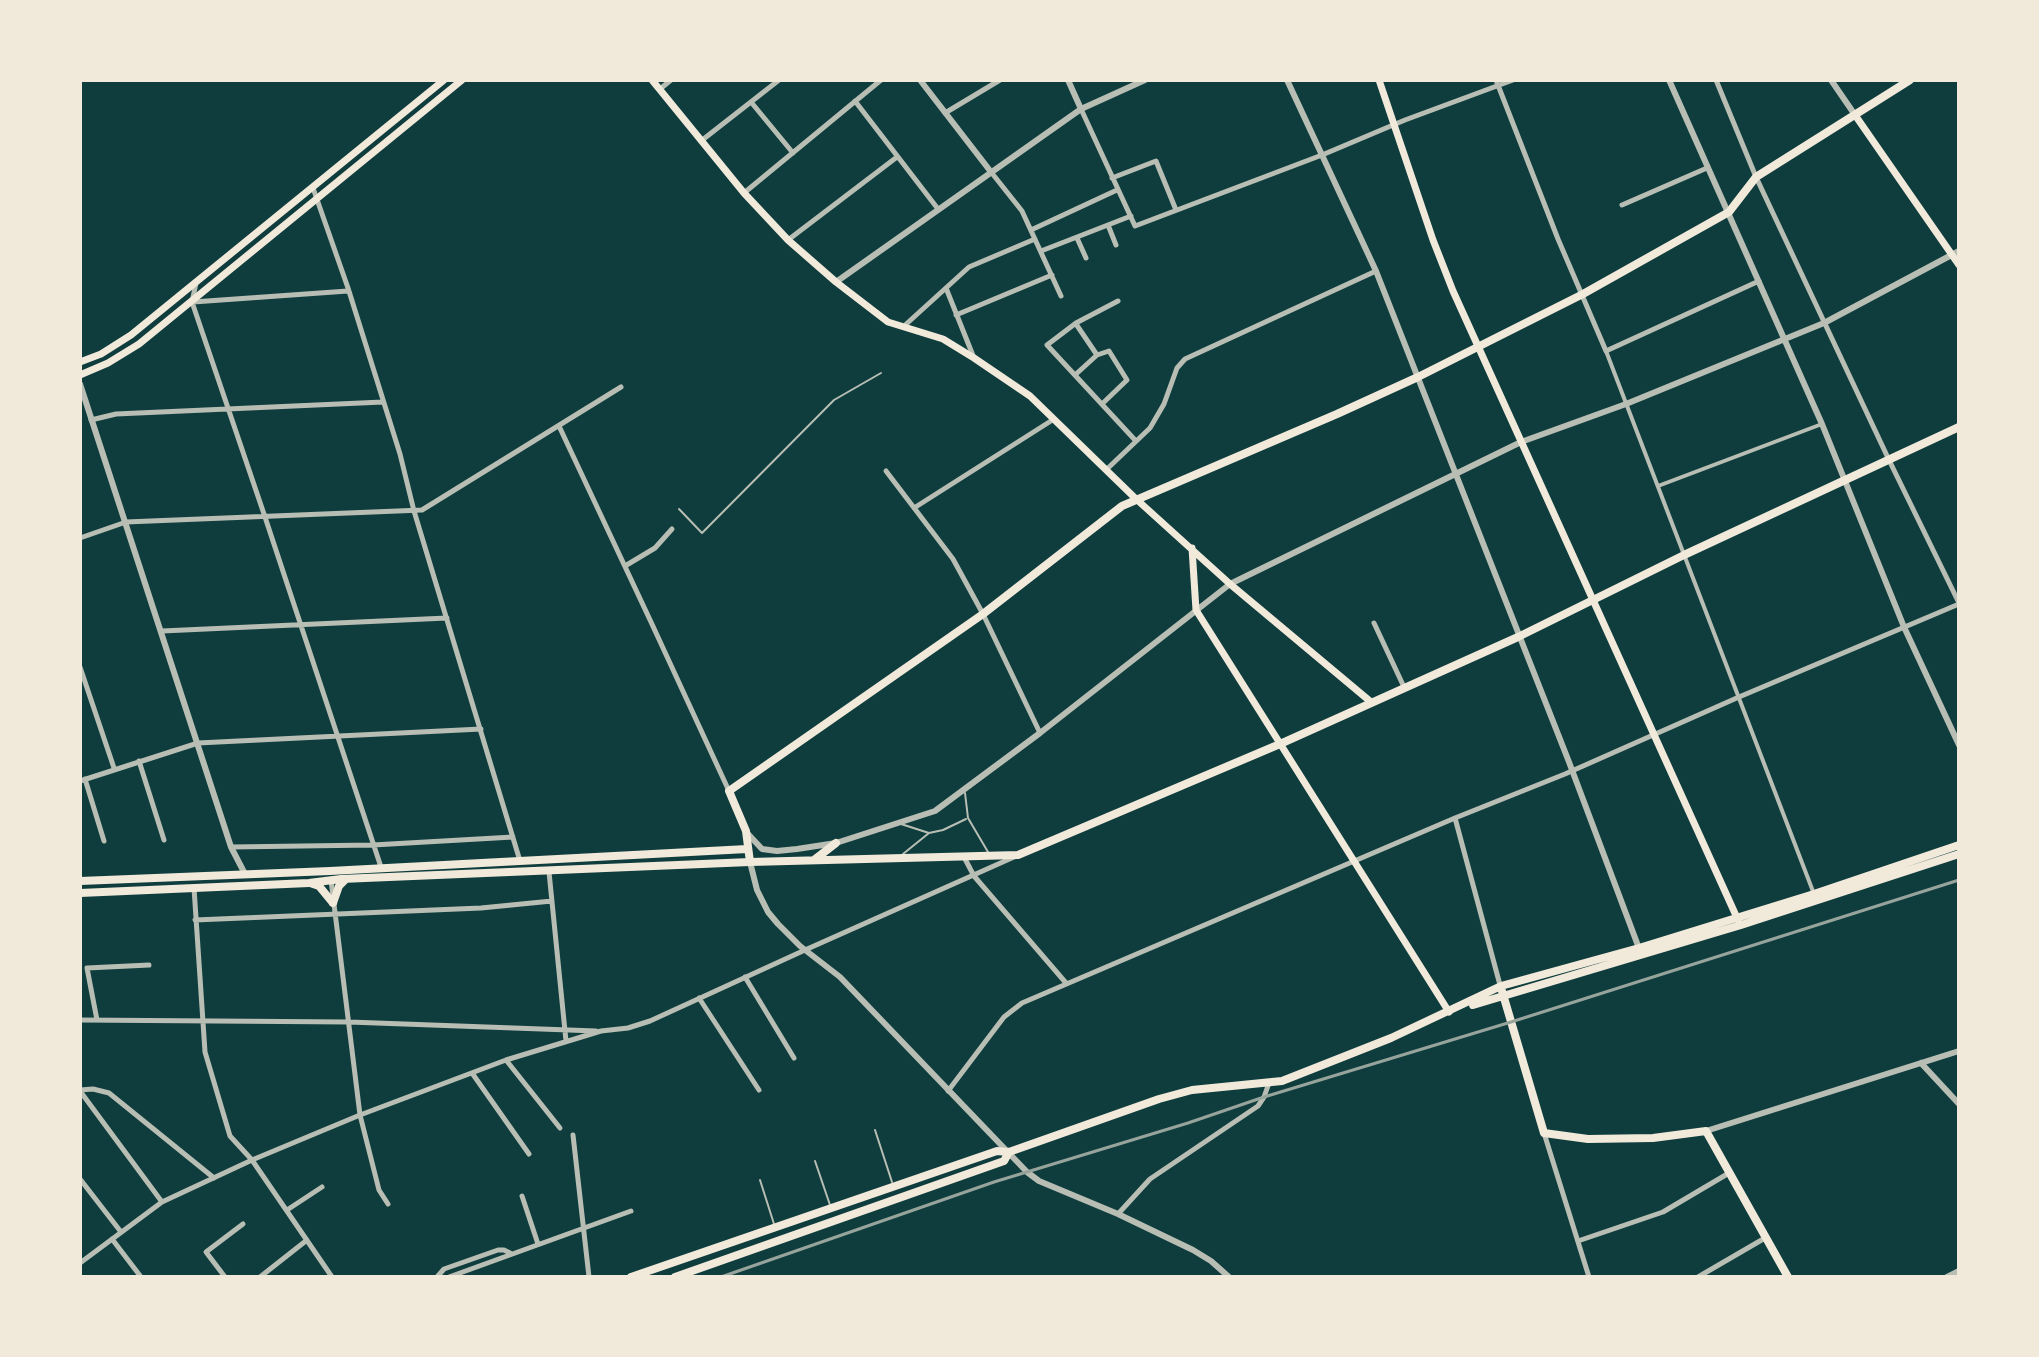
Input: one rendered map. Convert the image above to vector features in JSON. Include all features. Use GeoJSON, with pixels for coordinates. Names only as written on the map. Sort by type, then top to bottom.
{"type":"FeatureCollection","features":[{"type":"Feature","properties":{"kind":"main road"},"geometry":{"type":"LineString","coordinates":[[80,362],[116,345],[444,80]]}},
{"type":"Feature","properties":{"kind":"main road"},"geometry":{"type":"LineString","coordinates":[[80,375],[121,357],[139,344],[462,80]]}},
{"type":"Feature","properties":{"kind":"main road"},"geometry":{"type":"LineString","coordinates":[[652,80],[744,193],[788,240],[836,282],[888,322],[943,339],[1030,396],[1135,498],[1230,584],[1371,702]]}},
{"type":"Feature","properties":{"kind":"main road"},"geometry":{"type":"LineString","coordinates":[[1379,80],[1453,291],[1739,922]]}},
{"type":"Feature","properties":{"kind":"main road"},"geometry":{"type":"LineString","coordinates":[[750,862],[746,831],[729,791],[983,614],[1110,514],[1135,498],[1418,377],[1583,294],[1729,212],[1756,177],[1910,80]]}},
{"type":"Feature","properties":{"kind":"main road"},"geometry":{"type":"LineString","coordinates":[[1855,115],[1956,253],[1959,265]]}},
{"type":"Feature","properties":{"kind":"main road"},"geometry":{"type":"LineString","coordinates":[[80,881],[245,874],[346,879],[750,862],[1018,855],[1280,744],[1518,637],[1684,555],[1959,427]]}},
{"type":"Feature","properties":{"kind":"main road"},"geometry":{"type":"LineString","coordinates":[[1192,548],[1196,610],[1449,1012]]}},
{"type":"Feature","properties":{"kind":"main road"},"geometry":{"type":"LineString","coordinates":[[813,860],[836,843]]}},
{"type":"Feature","properties":{"kind":"main road"},"geometry":{"type":"LineString","coordinates":[[1739,922],[1959,845]]}},
{"type":"Feature","properties":{"kind":"main road"},"geometry":{"type":"LineString","coordinates":[[80,893],[309,883],[330,876],[381,868],[747,849]]}},
{"type":"Feature","properties":{"kind":"main road"},"geometry":{"type":"LineString","coordinates":[[631,1277],[893,1186],[997,1151],[1009,1152],[1159,1099],[1192,1090],[1282,1081],[1502,991],[1959,854]]}},
{"type":"Feature","properties":{"kind":"main road"},"geometry":{"type":"LineString","coordinates":[[333,903],[339,886],[346,879]]}},
{"type":"Feature","properties":{"kind":"main road"},"geometry":{"type":"LineString","coordinates":[[309,883],[319,886],[333,903]]}},
{"type":"Feature","properties":{"kind":"main road"},"geometry":{"type":"LineString","coordinates":[[1502,991],[1544,1133],[1588,1139],[1640,1138],[1706,1131],[1788,1277]]}},
{"type":"Feature","properties":{"kind":"main road"},"geometry":{"type":"LineString","coordinates":[[675,1277],[1001,1162],[1006,1160],[1009,1152]]}},
{"type":"Feature","properties":{"kind":"street"},"geometry":{"type":"LineString","coordinates":[[660,89],[671,80]]}},
{"type":"Feature","properties":{"kind":"street"},"geometry":{"type":"LineString","coordinates":[[701,141],[779,80]]}},
{"type":"Feature","properties":{"kind":"street"},"geometry":{"type":"LineString","coordinates":[[744,193],[881,80]]}},
{"type":"Feature","properties":{"kind":"street"},"geometry":{"type":"LineString","coordinates":[[920,80],[1022,211],[1061,296]]}},
{"type":"Feature","properties":{"kind":"street"},"geometry":{"type":"LineString","coordinates":[[945,113],[1000,80]]}},
{"type":"Feature","properties":{"kind":"street"},"geometry":{"type":"LineString","coordinates":[[1068,80],[1135,226],[1322,155],[1497,83],[1513,80]]}},
{"type":"Feature","properties":{"kind":"street"},"geometry":{"type":"LineString","coordinates":[[1287,80],[1376,271],[1640,951]]}},
{"type":"Feature","properties":{"kind":"street"},"geometry":{"type":"LineString","coordinates":[[1669,80],[1786,340],[1904,627],[1959,745]]}},
{"type":"Feature","properties":{"kind":"street"},"geometry":{"type":"LineString","coordinates":[[948,1091],[1004,1017],[1022,1003],[1959,604],[1756,177],[1716,80]]}},
{"type":"Feature","properties":{"kind":"street"},"geometry":{"type":"LineString","coordinates":[[1831,80],[1855,115]]}},
{"type":"Feature","properties":{"kind":"street"},"geometry":{"type":"LineString","coordinates":[[836,282],[1081,109],[1141,81]]}},
{"type":"Feature","properties":{"kind":"street"},"geometry":{"type":"LineString","coordinates":[[1497,83],[1606,351],[1814,894]]}},
{"type":"Feature","properties":{"kind":"street"},"geometry":{"type":"LineString","coordinates":[[855,101],[938,209]]}},
{"type":"Feature","properties":{"kind":"street"},"geometry":{"type":"LineString","coordinates":[[751,102],[793,153]]}},
{"type":"Feature","properties":{"kind":"street"},"geometry":{"type":"LineString","coordinates":[[788,240],[897,157]]}},
{"type":"Feature","properties":{"kind":"street"},"geometry":{"type":"LineString","coordinates":[[1112,178],[1156,161],[1176,210]]}},
{"type":"Feature","properties":{"kind":"street"},"geometry":{"type":"LineString","coordinates":[[1622,205],[1707,168]]}},
{"type":"Feature","properties":{"kind":"street"},"geometry":{"type":"LineString","coordinates":[[313,188],[400,454],[414,511],[520,861]]}},
{"type":"Feature","properties":{"kind":"street"},"geometry":{"type":"LineString","coordinates":[[1031,230],[1117,190]]}},
{"type":"Feature","properties":{"kind":"street"},"geometry":{"type":"LineString","coordinates":[[1041,251],[1131,216]]}},
{"type":"Feature","properties":{"kind":"street"},"geometry":{"type":"LineString","coordinates":[[1108,225],[1116,245]]}},
{"type":"Feature","properties":{"kind":"street"},"geometry":{"type":"LineString","coordinates":[[1077,238],[1086,258]]}},
{"type":"Feature","properties":{"kind":"street"},"geometry":{"type":"LineString","coordinates":[[903,327],[969,267],[1035,239]]}},
{"type":"Feature","properties":{"kind":"street"},"geometry":{"type":"LineString","coordinates":[[746,831],[757,845],[769,851],[797,849],[836,843],[935,811],[1230,584],[1521,442],[1626,404],[1824,323],[1956,253]]}},
{"type":"Feature","properties":{"kind":"street"},"geometry":{"type":"LineString","coordinates":[[1107,469],[1150,428],[1164,404],[1177,368],[1185,359],[1376,271]]}},
{"type":"Feature","properties":{"kind":"street"},"geometry":{"type":"LineString","coordinates":[[956,315],[1052,275]]}},
{"type":"Feature","properties":{"kind":"street"},"geometry":{"type":"LineString","coordinates":[[1606,351],[1759,281]]}},
{"type":"Feature","properties":{"kind":"street"},"geometry":{"type":"LineString","coordinates":[[196,283],[192,302],[381,868]]}},
{"type":"Feature","properties":{"kind":"street"},"geometry":{"type":"LineString","coordinates":[[946,288],[974,358]]}},
{"type":"Feature","properties":{"kind":"street"},"geometry":{"type":"LineString","coordinates":[[192,302],[348,291]]}},
{"type":"Feature","properties":{"kind":"street"},"geometry":{"type":"LineString","coordinates":[[1118,301],[1076,323],[1047,345],[1135,440]]}},
{"type":"Feature","properties":{"kind":"street"},"geometry":{"type":"LineString","coordinates":[[1076,323],[1097,355]]}},
{"type":"Feature","properties":{"kind":"street"},"geometry":{"type":"LineString","coordinates":[[1075,375],[1097,355],[1109,351],[1127,380],[1102,404]]}},
{"type":"Feature","properties":{"kind":"street"},"geometry":{"type":"LineString","coordinates":[[80,384],[231,847],[245,874]]}},
{"type":"Feature","properties":{"kind":"street"},"geometry":{"type":"LineString","coordinates":[[80,538],[126,522],[422,510],[621,387]]}},
{"type":"Feature","properties":{"kind":"street"},"geometry":{"type":"LineString","coordinates":[[91,420],[116,414],[383,402]]}},
{"type":"Feature","properties":{"kind":"street"},"geometry":{"type":"LineString","coordinates":[[914,508],[1054,419]]}},
{"type":"Feature","properties":{"kind":"street"},"geometry":{"type":"LineString","coordinates":[[1658,486],[1822,424]]}},
{"type":"Feature","properties":{"kind":"street"},"geometry":{"type":"LineString","coordinates":[[559,426],[729,791]]}},
{"type":"Feature","properties":{"kind":"street"},"geometry":{"type":"LineString","coordinates":[[886,471],[953,559],[1040,733]]}},
{"type":"Feature","properties":{"kind":"street"},"geometry":{"type":"LineString","coordinates":[[625,566],[655,548],[672,529]]}},
{"type":"Feature","properties":{"kind":"street"},"geometry":{"type":"LineString","coordinates":[[162,631],[447,618]]}},
{"type":"Feature","properties":{"kind":"street"},"geometry":{"type":"LineString","coordinates":[[1374,623],[1404,687]]}},
{"type":"Feature","properties":{"kind":"street"},"geometry":{"type":"LineString","coordinates":[[80,667],[114,768]]}},
{"type":"Feature","properties":{"kind":"street"},"geometry":{"type":"LineString","coordinates":[[104,841],[82,780],[198,743],[481,729]]}},
{"type":"Feature","properties":{"kind":"street"},"geometry":{"type":"LineString","coordinates":[[139,761],[164,840]]}},
{"type":"Feature","properties":{"kind":"street"},"geometry":{"type":"LineString","coordinates":[[1455,818],[1502,991]]}},
{"type":"Feature","properties":{"kind":"street"},"geometry":{"type":"LineString","coordinates":[[231,847],[373,845],[513,837]]}},
{"type":"Feature","properties":{"kind":"street"},"geometry":{"type":"LineString","coordinates":[[80,1263],[162,1202],[252,1160],[506,1060],[601,1031],[641,1025],[1018,855]]}},
{"type":"Feature","properties":{"kind":"street"},"geometry":{"type":"LineString","coordinates":[[964,857],[974,876],[1066,983]]}},
{"type":"Feature","properties":{"kind":"street"},"geometry":{"type":"LineString","coordinates":[[750,862],[757,890],[768,912],[805,950],[840,977],[1027,1172],[1039,1181],[1193,1250],[1229,1277]]}},
{"type":"Feature","properties":{"kind":"street"},"geometry":{"type":"LineString","coordinates":[[549,872],[566,1041]]}},
{"type":"Feature","properties":{"kind":"street"},"geometry":{"type":"LineString","coordinates":[[330,876],[360,1115],[379,1190],[388,1204]]}},
{"type":"Feature","properties":{"kind":"street"},"geometry":{"type":"LineString","coordinates":[[194,888],[205,1052],[230,1136],[252,1160],[332,1277]]}},
{"type":"Feature","properties":{"kind":"street"},"geometry":{"type":"LineString","coordinates":[[195,920],[481,908],[552,901]]}},
{"type":"Feature","properties":{"kind":"street"},"geometry":{"type":"LineString","coordinates":[[97,1020],[87,968],[149,965]]}},
{"type":"Feature","properties":{"kind":"street"},"geometry":{"type":"LineString","coordinates":[[745,977],[794,1058]]}},
{"type":"Feature","properties":{"kind":"street"},"geometry":{"type":"LineString","coordinates":[[699,998],[759,1090]]}},
{"type":"Feature","properties":{"kind":"street"},"geometry":{"type":"LineString","coordinates":[[80,1020],[349,1022],[601,1031]]}},
{"type":"Feature","properties":{"kind":"street"},"geometry":{"type":"LineString","coordinates":[[1706,1131],[1959,1051]]}},
{"type":"Feature","properties":{"kind":"street"},"geometry":{"type":"LineString","coordinates":[[506,1060],[560,1128]]}},
{"type":"Feature","properties":{"kind":"street"},"geometry":{"type":"LineString","coordinates":[[1921,1063],[1959,1104]]}},
{"type":"Feature","properties":{"kind":"street"},"geometry":{"type":"LineString","coordinates":[[472,1073],[529,1154]]}},
{"type":"Feature","properties":{"kind":"street"},"geometry":{"type":"LineString","coordinates":[[1118,1214],[1150,1179],[1258,1106],[1269,1082]]}},
{"type":"Feature","properties":{"kind":"street"},"geometry":{"type":"LineString","coordinates":[[162,1202],[80,1091],[93,1089],[109,1093],[214,1178]]}},
{"type":"Feature","properties":{"kind":"street"},"geometry":{"type":"LineString","coordinates":[[1544,1133],[1589,1277]]}},
{"type":"Feature","properties":{"kind":"street"},"geometry":{"type":"LineString","coordinates":[[573,1135],[589,1277]]}},
{"type":"Feature","properties":{"kind":"street"},"geometry":{"type":"LineString","coordinates":[[1578,1241],[1663,1212],[1729,1173]]}},
{"type":"Feature","properties":{"kind":"street"},"geometry":{"type":"LineString","coordinates":[[80,1179],[121,1232]]}},
{"type":"Feature","properties":{"kind":"street"},"geometry":{"type":"LineString","coordinates":[[287,1210],[322,1187]]}},
{"type":"Feature","properties":{"kind":"street"},"geometry":{"type":"LineString","coordinates":[[522,1196],[538,1244]]}},
{"type":"Feature","properties":{"kind":"street"},"geometry":{"type":"LineString","coordinates":[[449,1277],[631,1211]]}},
{"type":"Feature","properties":{"kind":"street"},"geometry":{"type":"LineString","coordinates":[[225,1277],[206,1252],[243,1224]]}},
{"type":"Feature","properties":{"kind":"street"},"geometry":{"type":"LineString","coordinates":[[1698,1277],[1765,1238]]}},
{"type":"Feature","properties":{"kind":"street"},"geometry":{"type":"LineString","coordinates":[[112,1239],[141,1277]]}},
{"type":"Feature","properties":{"kind":"street"},"geometry":{"type":"LineString","coordinates":[[263,1276],[307,1240]]}},
{"type":"Feature","properties":{"kind":"street"},"geometry":{"type":"LineString","coordinates":[[437,1277],[444,1269],[498,1250],[510,1254]]}},
{"type":"Feature","properties":{"kind":"street"},"geometry":{"type":"LineString","coordinates":[[1950,1276],[1959,1271]]}},
{"type":"Feature","properties":{"kind":"lane"},"geometry":{"type":"LineString","coordinates":[[679,509],[702,533],[834,400],[881,373]]}},
{"type":"Feature","properties":{"kind":"lane"},"geometry":{"type":"LineString","coordinates":[[964,790],[968,818],[991,857]]}},
{"type":"Feature","properties":{"kind":"lane"},"geometry":{"type":"LineString","coordinates":[[898,857],[929,833],[968,818]]}},
{"type":"Feature","properties":{"kind":"lane"},"geometry":{"type":"LineString","coordinates":[[900,823],[929,833]]}},
{"type":"Feature","properties":{"kind":"lane"},"geometry":{"type":"LineString","coordinates":[[875,1130],[893,1186]]}},
{"type":"Feature","properties":{"kind":"lane"},"geometry":{"type":"LineString","coordinates":[[815,1161],[831,1207]]}},
{"type":"Feature","properties":{"kind":"lane"},"geometry":{"type":"LineString","coordinates":[[760,1180],[775,1226]]}},
{"type":"Feature","properties":{"kind":"railway"},"geometry":{"type":"LineString","coordinates":[[721,1277],[994,1182],[1959,880]]}}]}
